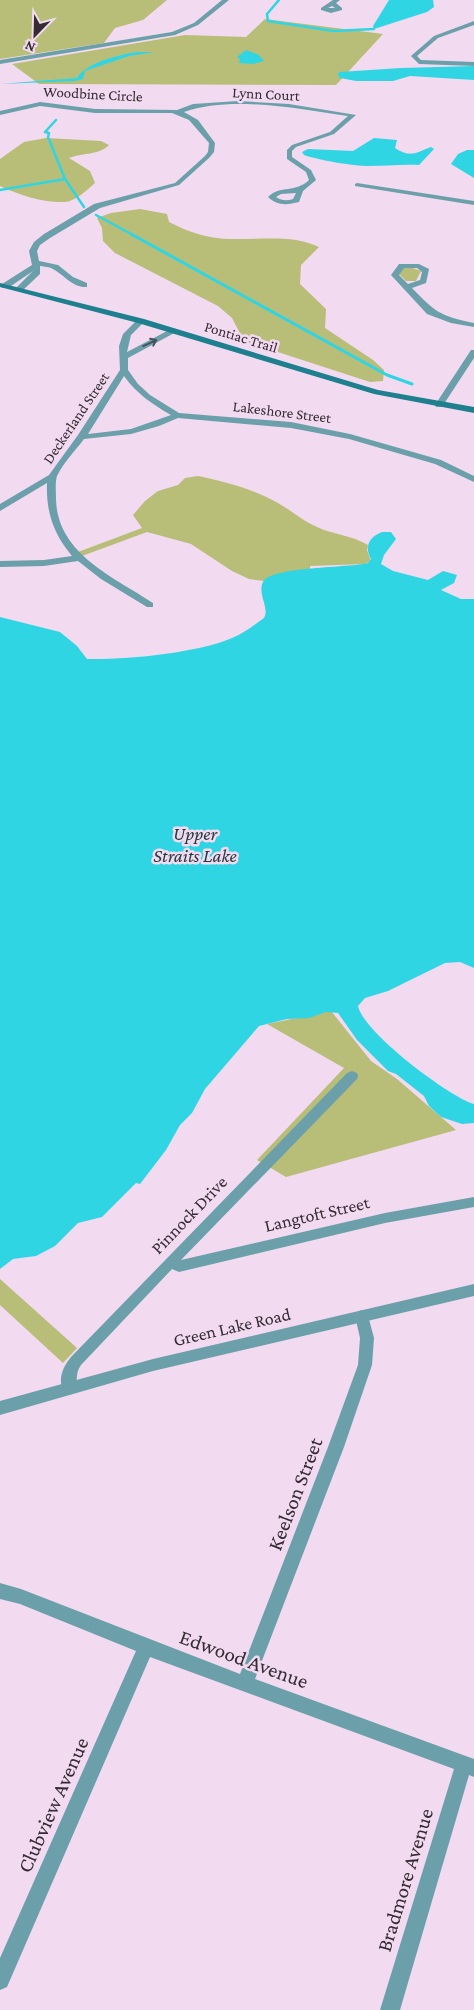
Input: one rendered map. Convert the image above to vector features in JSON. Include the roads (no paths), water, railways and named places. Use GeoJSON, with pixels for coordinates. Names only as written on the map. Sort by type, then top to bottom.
{"type":"FeatureCollection","features":[{"type":"Feature","properties":{"kind":"main road","name":"Pontiac Trail"},"geometry":{"type":"LineString","coordinates":[[3,285],[141,321],[377,392],[474,410]]}},
{"type":"Feature","properties":{"kind":"street"},"geometry":{"type":"LineString","coordinates":[[0,62],[172,34],[196,24],[226,0]]}},
{"type":"Feature","properties":{"kind":"street"},"geometry":{"type":"LineString","coordinates":[[474,24],[436,37],[414,56],[419,62],[474,64]]}},
{"type":"Feature","properties":{"kind":"street","name":"Woodbine Circle"},"geometry":{"type":"LineString","coordinates":[[0,113],[40,104],[95,111],[178,112]]}},
{"type":"Feature","properties":{"kind":"street","name":"Lynn Court"},"geometry":{"type":"LineString","coordinates":[[178,112],[195,105],[262,104],[354,115],[332,133],[294,146],[289,151],[289,158],[313,175],[313,180],[300,191]]}},
{"type":"Feature","properties":{"kind":"street"},"geometry":{"type":"LineString","coordinates":[[19,289],[37,272],[34,264],[34,251],[37,244],[84,212],[114,200],[166,189],[176,184],[207,157],[211,152],[212,144],[195,119],[178,112]]}},
{"type":"Feature","properties":{"kind":"street"},"geometry":{"type":"LineString","coordinates":[[357,185],[474,203]]}},
{"type":"Feature","properties":{"kind":"street"},"geometry":{"type":"LineString","coordinates":[[3,285],[34,264],[55,267],[70,279],[84,285]]}},
{"type":"Feature","properties":{"kind":"street"},"geometry":{"type":"LineString","coordinates":[[407,287],[426,309],[439,316],[474,325]]}},
{"type":"Feature","properties":{"kind":"street"},"geometry":{"type":"LineString","coordinates":[[439,316],[474,319]]}},
{"type":"Feature","properties":{"kind":"street","name":"Deckerland Street"},"geometry":{"type":"LineString","coordinates":[[0,508],[52,477],[82,436],[124,370],[125,356],[123,346],[127,334],[141,321]]}},
{"type":"Feature","properties":{"kind":"street"},"geometry":{"type":"LineString","coordinates":[[125,356],[174,331]]}},
{"type":"Feature","properties":{"kind":"street"},"geometry":{"type":"LineString","coordinates":[[439,405],[474,352]]}},
{"type":"Feature","properties":{"kind":"street"},"geometry":{"type":"LineString","coordinates":[[124,370],[135,386],[147,397],[177,416]]}},
{"type":"Feature","properties":{"kind":"street","name":"Lakeshore Street"},"geometry":{"type":"LineString","coordinates":[[82,436],[100,436],[127,431],[177,416],[291,425],[350,436],[438,462],[474,478]]}},
{"type":"Feature","properties":{"kind":"street"},"geometry":{"type":"LineString","coordinates":[[52,477],[52,508],[60,529],[78,558],[150,605]]}},
{"type":"Feature","properties":{"kind":"street"},"geometry":{"type":"LineString","coordinates":[[0,564],[44,563],[78,558]]}},
{"type":"Feature","properties":{"kind":"street","name":"Pinnock Drive"},"geometry":{"type":"LineString","coordinates":[[69,1388],[69,1370],[170,1262],[352,1076]]}},
{"type":"Feature","properties":{"kind":"street","name":"Langtoft Street"},"geometry":{"type":"LineString","coordinates":[[170,1262],[179,1266],[348,1226],[474,1202]]}},
{"type":"Feature","properties":{"kind":"street","name":"Green Lake Road"},"geometry":{"type":"LineString","coordinates":[[0,1408],[153,1365],[474,1290]]}},
{"type":"Feature","properties":{"kind":"street","name":"Keelson Street"},"geometry":{"type":"LineString","coordinates":[[245,1684],[336,1447],[365,1365],[367,1338],[362,1316]]}},
{"type":"Feature","properties":{"kind":"street","name":"Edwood Avenue"},"geometry":{"type":"LineString","coordinates":[[0,1591],[21,1597],[146,1647],[469,1766]]}},
{"type":"Feature","properties":{"kind":"street","name":"Clubview Avenue"},"geometry":{"type":"LineString","coordinates":[[0,1980],[146,1647]]}},
{"type":"Feature","properties":{"kind":"street","name":"Bradmore Avenue"},"geometry":{"type":"LineString","coordinates":[[390,2010],[469,1766]]}},
{"type":"Feature","properties":{"kind":"water"},"geometry":{"type":"Polygon","coordinates":[[[389,0],[433,0],[434,7],[427,12],[374,29],[373,26],[389,0]]]}},
{"type":"Feature","properties":{"kind":"water"},"geometry":{"type":"Polygon","coordinates":[[[246,50],[259,55],[264,61],[253,64],[239,63],[240,59],[237,57],[246,50]]]}},
{"type":"Feature","properties":{"kind":"water"},"geometry":{"type":"Polygon","coordinates":[[[138,52],[155,52],[129,56],[85,71],[83,79],[75,81],[0,84],[77,78],[81,73],[95,64],[113,57],[138,52]]]}},
{"type":"Feature","properties":{"kind":"water"},"geometry":{"type":"Polygon","coordinates":[[[474,66],[474,80],[410,76],[393,81],[356,81],[340,78],[338,75],[339,72],[474,66]]]}},
{"type":"Feature","properties":{"kind":"water"},"geometry":{"type":"Polygon","coordinates":[[[374,138],[397,140],[395,148],[409,154],[431,147],[434,149],[419,165],[354,165],[318,159],[304,155],[302,152],[308,149],[353,151],[374,138]]]}},
{"type":"Feature","properties":{"kind":"water"},"geometry":{"type":"Polygon","coordinates":[[[467,150],[474,150],[474,178],[451,164],[458,154],[467,150]]]}},
{"type":"Feature","properties":{"kind":"water","name":"Upper Straits Lake"},"geometry":{"type":"Polygon","coordinates":[[[382,532],[391,532],[396,539],[384,555],[381,564],[393,571],[428,580],[443,571],[457,575],[454,583],[441,590],[461,599],[474,599],[474,968],[460,962],[445,963],[388,991],[365,998],[358,1006],[363,1017],[375,1031],[408,1062],[446,1089],[474,1104],[474,1123],[462,1124],[441,1117],[429,1106],[424,1096],[396,1074],[388,1071],[357,1040],[338,1013],[326,1012],[309,1018],[287,1019],[259,1026],[205,1089],[192,1113],[180,1125],[166,1150],[140,1184],[136,1183],[102,1217],[78,1223],[55,1246],[36,1256],[13,1259],[0,1269],[0,617],[60,632],[77,646],[87,659],[141,657],[200,648],[236,636],[264,618],[266,610],[261,591],[263,582],[269,577],[295,570],[368,563],[371,559],[368,550],[369,543],[382,532]]]}},
{"type":"Feature","properties":{"kind":"waterway"},"geometry":{"type":"LineString","coordinates":[[279,0],[267,14],[268,21],[334,31],[374,29]]}},
{"type":"Feature","properties":{"kind":"waterway"},"geometry":{"type":"LineString","coordinates":[[56,120],[45,132],[49,133],[48,137],[65,179]]}},
{"type":"Feature","properties":{"kind":"waterway"},"geometry":{"type":"LineString","coordinates":[[0,190],[65,179]]}},
{"type":"Feature","properties":{"kind":"waterway"},"geometry":{"type":"LineString","coordinates":[[65,179],[84,207]]}},
{"type":"Feature","properties":{"kind":"waterway"},"geometry":{"type":"LineString","coordinates":[[96,215],[133,235]]}},
{"type":"Feature","properties":{"kind":"waterway"},"geometry":{"type":"LineString","coordinates":[[131,234],[387,375],[412,384]]}}]}
